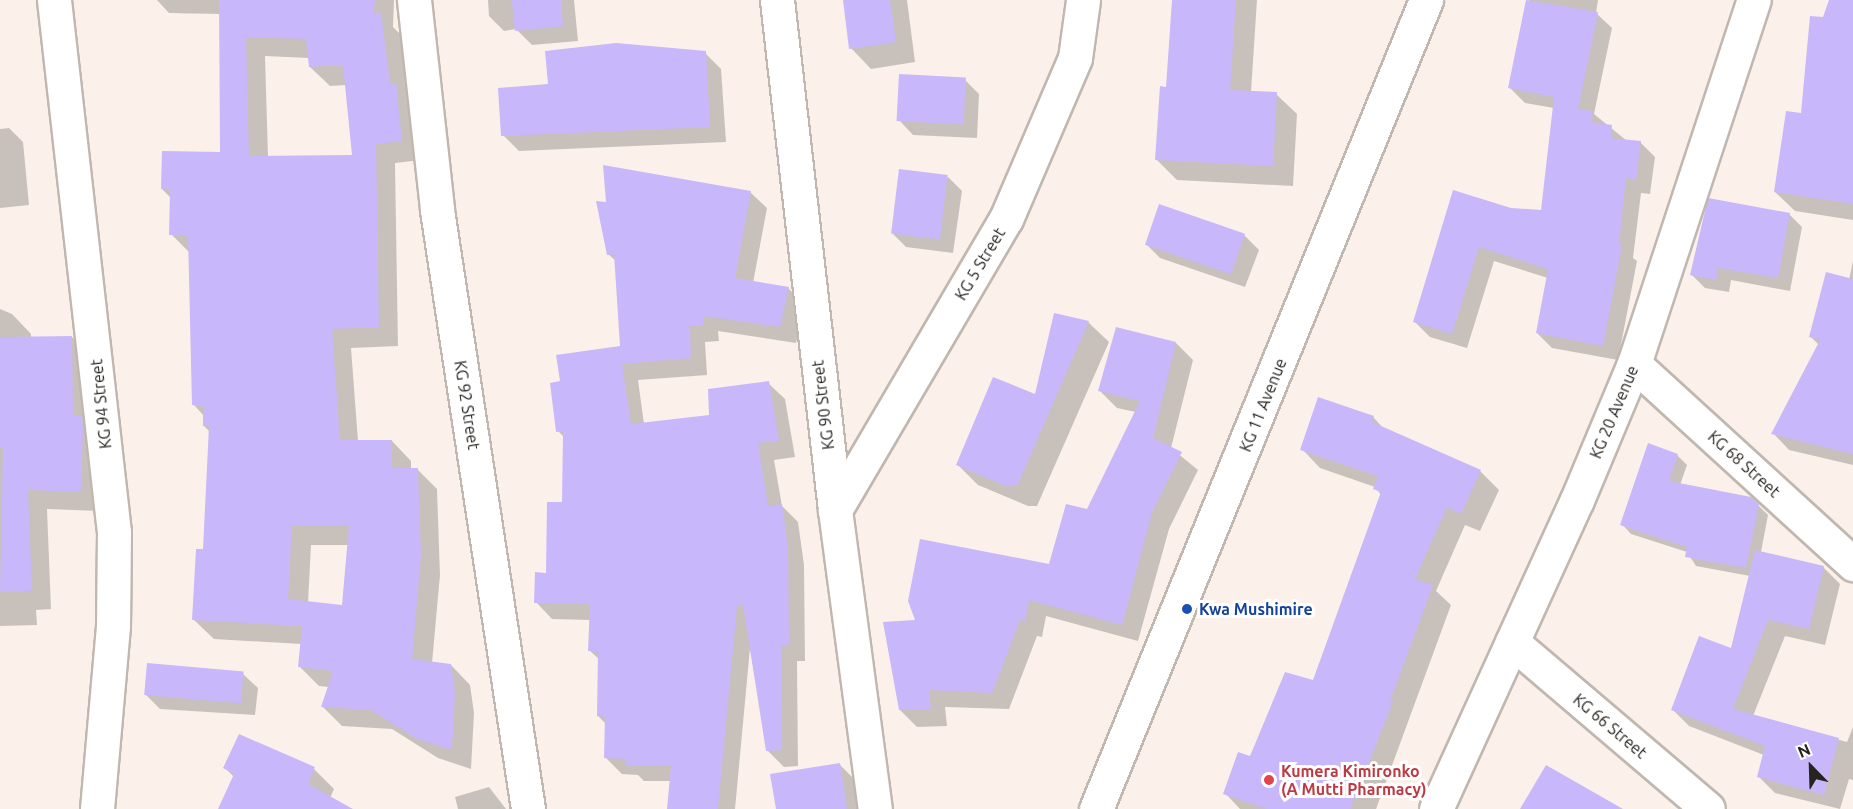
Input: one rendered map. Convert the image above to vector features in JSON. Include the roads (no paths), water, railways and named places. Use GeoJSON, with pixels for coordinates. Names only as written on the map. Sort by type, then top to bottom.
{"type":"FeatureCollection","features":[{"type":"Feature","properties":{"kind":"street","name":"KG 94 Street"},"geometry":{"type":"LineString","coordinates":[[54,0],[114,532],[113,626],[97,809]]}},
{"type":"Feature","properties":{"kind":"street","name":"KG 92 Street"},"geometry":{"type":"LineString","coordinates":[[414,0],[437,210],[528,809]]}},
{"type":"Feature","properties":{"kind":"street","name":"KG 90 Street"},"geometry":{"type":"LineString","coordinates":[[777,0],[835,510],[875,809]]}},
{"type":"Feature","properties":{"kind":"street","name":"KG 5 Street"},"geometry":{"type":"LineString","coordinates":[[835,510],[1006,219],[1075,58],[1083,0]]}},
{"type":"Feature","properties":{"kind":"street","name":"KG 11 Avenue"},"geometry":{"type":"LineString","coordinates":[[1096,809],[1426,0]]}},
{"type":"Feature","properties":{"kind":"street","name":"KG 20 Avenue"},"geometry":{"type":"LineString","coordinates":[[1436,809],[1634,364],[1754,0]]}},
{"type":"Feature","properties":{"kind":"street","name":"KG 68 Street"},"geometry":{"type":"LineString","coordinates":[[1634,364],[1853,564]]}},
{"type":"Feature","properties":{"kind":"street","name":"KG 66 Street"},"geometry":{"type":"LineString","coordinates":[[1512,642],[1708,809]]}},
{"type":"Feature","properties":{"kind":"place","name":"Kwa Mushimire"},"geometry":{"type":"Point","coordinates":[1187,609]}},
{"type":"Feature","properties":{"kind":"place","name":"Kumera Kimironko (A Mutti Pharmacy)"},"geometry":{"type":"Point","coordinates":[1269,780]}}]}
